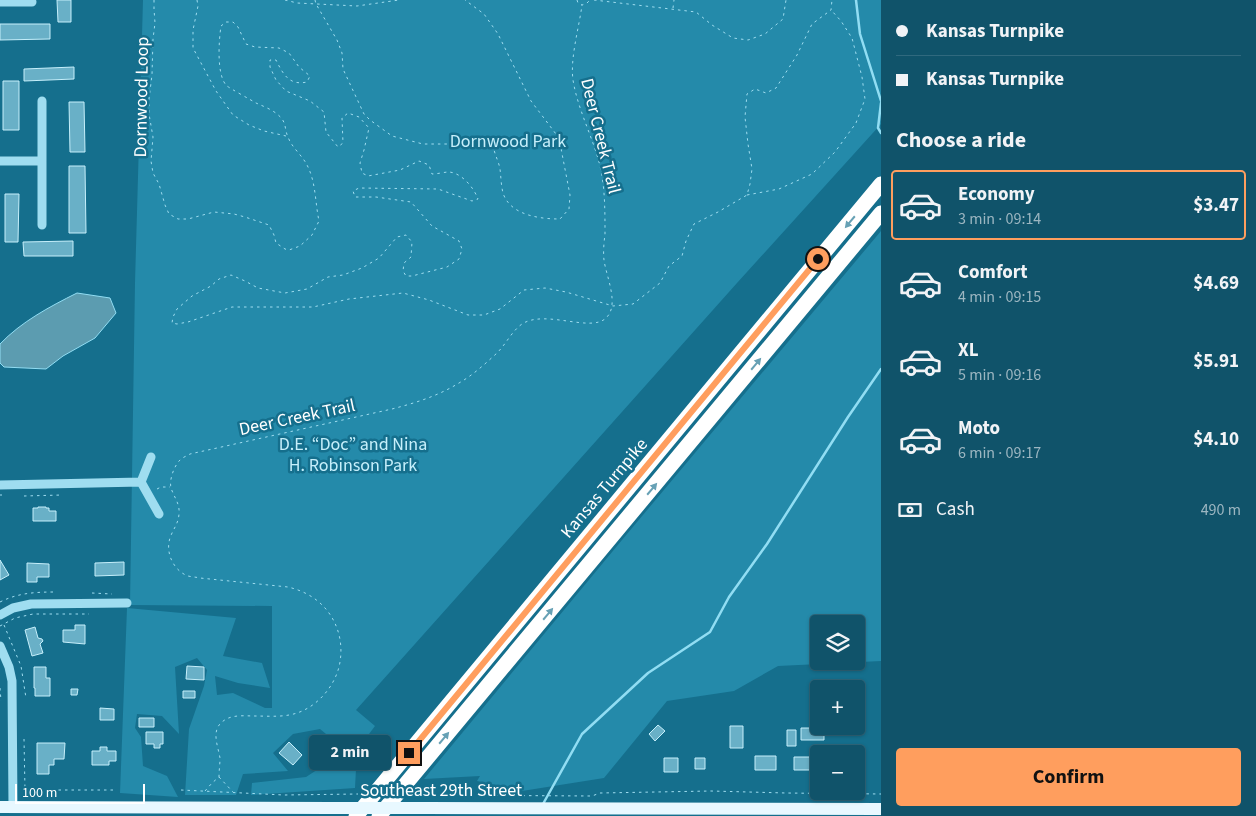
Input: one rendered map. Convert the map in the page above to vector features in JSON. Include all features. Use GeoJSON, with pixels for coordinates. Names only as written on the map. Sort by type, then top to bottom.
{"type":"FeatureCollection","features":[{"type":"Feature","properties":{"kind":"highway","name":"Kansas Turnpike"},"geometry":{"type":"LineString","coordinates":[[356,816],[881,184]]}},
{"type":"Feature","properties":{"kind":"highway"},"geometry":{"type":"LineString","coordinates":[[379,816],[881,213]]}},
{"type":"Feature","properties":{"kind":"main road","name":"Southeast 29th Street"},"geometry":{"type":"LineString","coordinates":[[7,807],[881,809]]}},
{"type":"Feature","properties":{"kind":"street"},"geometry":{"type":"LineString","coordinates":[[0,2],[32,2]]}},
{"type":"Feature","properties":{"kind":"street"},"geometry":{"type":"LineString","coordinates":[[42,101],[42,225]]}},
{"type":"Feature","properties":{"kind":"street"},"geometry":{"type":"LineString","coordinates":[[0,161],[42,161]]}},
{"type":"Feature","properties":{"kind":"street"},"geometry":{"type":"LineString","coordinates":[[141,482],[151,457]]}},
{"type":"Feature","properties":{"kind":"street"},"geometry":{"type":"LineString","coordinates":[[0,485],[141,482]]}},
{"type":"Feature","properties":{"kind":"street"},"geometry":{"type":"LineString","coordinates":[[141,482],[158,514]]}},
{"type":"Feature","properties":{"kind":"street"},"geometry":{"type":"LineString","coordinates":[[0,615],[13,608],[31,604],[127,603]]}},
{"type":"Feature","properties":{"kind":"street"},"geometry":{"type":"LineString","coordinates":[[0,646],[12,681],[7,807]]}},
{"type":"Feature","properties":{"kind":"path","name":"Dornwood Loop"},"geometry":{"type":"LineString","coordinates":[[154,0],[156,22],[149,99],[149,114],[153,137],[151,161],[153,173],[159,184],[169,214],[178,219],[188,219],[214,212],[245,217],[269,225],[276,243],[289,250],[300,246],[312,235],[319,220],[316,193],[307,165],[287,136],[284,121],[265,106],[226,85],[222,79],[219,57],[220,34],[221,26],[226,22],[233,22],[238,27],[246,44],[255,47],[279,48],[289,53],[299,67],[310,76],[307,82],[299,84],[292,82],[282,72],[276,60],[270,60],[270,66],[276,80],[286,91],[310,101],[324,112],[326,132],[338,147],[343,143],[342,118],[348,113],[360,117],[369,128],[360,163],[362,173],[368,176],[400,170],[419,160],[429,165],[432,174],[451,172],[466,181],[476,192],[478,199],[472,201],[438,189],[359,188],[353,191],[355,197],[411,202],[432,226],[459,241],[462,249],[459,259],[447,267],[406,276],[403,271],[404,263],[411,257],[412,242],[406,235],[397,237],[379,258],[362,268],[343,275],[328,277],[307,289],[285,293],[258,288],[245,280],[230,275],[220,278],[177,308],[172,322],[177,324],[232,307],[313,307],[349,299],[403,293],[429,300],[468,315],[484,315],[500,309],[524,290],[545,288],[566,292],[613,306],[633,304],[660,282],[669,266],[682,256],[686,241],[694,224],[746,195],[779,189],[812,174],[835,152],[856,123],[865,98],[862,78],[852,38],[831,10]]}},
{"type":"Feature","properties":{"kind":"path"},"geometry":{"type":"LineString","coordinates":[[197,0],[193,48],[216,91],[233,115],[248,125],[287,136]]}},
{"type":"Feature","properties":{"kind":"path"},"geometry":{"type":"LineString","coordinates":[[285,0],[297,3],[357,6],[399,0]]}},
{"type":"Feature","properties":{"kind":"path"},"geometry":{"type":"LineString","coordinates":[[315,0],[337,40],[342,53],[343,69],[364,114],[370,120],[392,136],[423,144],[483,144],[494,150],[504,194],[512,207],[532,216],[560,219],[569,209],[570,196],[559,138],[531,101],[498,34],[484,14],[465,0]]}},
{"type":"Feature","properties":{"kind":"path"},"geometry":{"type":"LineString","coordinates":[[577,0],[582,5],[590,0]]}},
{"type":"Feature","properties":{"kind":"path"},"geometry":{"type":"LineString","coordinates":[[594,0],[696,12],[733,38],[748,40],[765,34],[784,19],[786,0]]}},
{"type":"Feature","properties":{"kind":"path"},"geometry":{"type":"LineString","coordinates":[[673,9],[674,0]]}},
{"type":"Feature","properties":{"kind":"path"},"geometry":{"type":"LineString","coordinates":[[746,195],[752,169],[745,117],[747,94],[755,89],[766,93],[776,88],[797,54],[812,24],[831,10],[832,0]]}},
{"type":"Feature","properties":{"kind":"path","name":"Deer Creek Trail"},"geometry":{"type":"LineString","coordinates":[[170,487],[172,472],[179,460],[190,454],[392,409],[416,403],[433,396],[458,384],[483,366],[500,350],[522,324],[550,318],[598,323],[606,319],[613,306],[604,260],[605,201],[601,170],[576,96],[573,78],[573,58],[582,5]]}},
{"type":"Feature","properties":{"kind":"path"},"geometry":{"type":"LineString","coordinates":[[148,494],[161,487],[170,487],[178,503],[180,511],[179,520],[169,539],[168,549],[171,561],[180,571],[188,576],[200,578],[298,589],[320,603],[331,617],[340,636],[342,657],[337,676],[327,693],[308,710],[290,715],[232,716],[221,722],[216,730],[220,777],[234,792]]}},
{"type":"Feature","properties":{"kind":"path"},"geometry":{"type":"LineString","coordinates":[[24,496],[62,495]]}},
{"type":"Feature","properties":{"kind":"path"},"geometry":{"type":"LineString","coordinates":[[0,602],[16,595],[32,592],[55,592]]}},
{"type":"Feature","properties":{"kind":"path"},"geometry":{"type":"LineString","coordinates":[[92,593],[117,594]]}},
{"type":"Feature","properties":{"kind":"path"},"geometry":{"type":"LineString","coordinates":[[0,626],[15,618],[32,614],[89,614]]}},
{"type":"Feature","properties":{"kind":"path"},"geometry":{"type":"LineString","coordinates":[[4,624],[22,666],[26,698]]}},
{"type":"Feature","properties":{"kind":"path"},"geometry":{"type":"LineString","coordinates":[[0,688],[1,701]]}},
{"type":"Feature","properties":{"kind":"path"},"geometry":{"type":"LineString","coordinates":[[24,739],[25,790],[113,790]]}},
{"type":"Feature","properties":{"kind":"path"},"geometry":{"type":"LineString","coordinates":[[205,791],[220,777]]}},
{"type":"Feature","properties":{"kind":"path"},"geometry":{"type":"LineString","coordinates":[[181,790],[284,795],[592,796],[600,793],[711,792],[881,794]]}},
{"type":"Feature","properties":{"kind":"green space"},"geometry":{"type":"Polygon","coordinates":[[[143,0],[881,0],[881,124],[356,710],[375,726],[357,750],[355,788],[251,795],[252,783],[306,777],[326,764],[337,743],[320,729],[293,734],[273,753],[288,771],[243,774],[236,795],[185,795],[189,729],[204,686],[207,670],[197,658],[175,667],[179,734],[162,716],[137,714],[135,728],[141,737],[143,766],[167,776],[178,797],[120,793],[127,608],[236,618],[223,656],[262,663],[270,688],[238,683],[215,676],[217,695],[233,693],[265,708],[272,708],[272,606],[130,605],[135,283],[143,0]]]}},
{"type":"Feature","properties":{"kind":"green space"},"geometry":{"type":"Polygon","coordinates":[[[881,231],[881,661],[865,662],[865,615],[810,615],[810,664],[778,666],[734,691],[667,701],[604,778],[522,791],[477,781],[480,776],[424,779],[881,231]]]}},
{"type":"Feature","properties":{"kind":"shaded area"},"geometry":{"type":"Polygon","coordinates":[[[77,293],[110,298],[116,313],[95,338],[63,356],[46,369],[4,367],[0,363],[0,344],[8,336],[36,316],[77,293]]]}},
{"type":"Feature","properties":{"kind":"building"},"geometry":{"type":"Polygon","coordinates":[[[57,0],[71,0],[71,22],[58,22],[57,0]]]}},
{"type":"Feature","properties":{"kind":"building"},"geometry":{"type":"Polygon","coordinates":[[[0,24],[50,24],[50,39],[0,40],[0,24]]]}},
{"type":"Feature","properties":{"kind":"building"},"geometry":{"type":"Polygon","coordinates":[[[74,67],[74,79],[24,81],[24,69],[74,67]]]}},
{"type":"Feature","properties":{"kind":"building"},"geometry":{"type":"Polygon","coordinates":[[[3,81],[19,81],[19,130],[3,130],[3,81]]]}},
{"type":"Feature","properties":{"kind":"building"},"geometry":{"type":"Polygon","coordinates":[[[69,102],[84,102],[85,152],[70,152],[69,102]]]}},
{"type":"Feature","properties":{"kind":"building"},"geometry":{"type":"Polygon","coordinates":[[[69,166],[85,166],[86,233],[69,233],[69,166]]]}},
{"type":"Feature","properties":{"kind":"building"},"geometry":{"type":"Polygon","coordinates":[[[5,194],[19,194],[18,242],[5,242],[5,194]]]}},
{"type":"Feature","properties":{"kind":"building"},"geometry":{"type":"Polygon","coordinates":[[[73,241],[73,256],[24,256],[23,242],[73,241]]]}},
{"type":"Feature","properties":{"kind":"building"},"geometry":{"type":"Polygon","coordinates":[[[46,507],[49,508],[49,511],[56,511],[56,521],[33,521],[33,508],[46,507]]]}},
{"type":"Feature","properties":{"kind":"building"},"geometry":{"type":"Polygon","coordinates":[[[0,560],[9,575],[0,580],[0,560]]]}},
{"type":"Feature","properties":{"kind":"building"},"geometry":{"type":"Polygon","coordinates":[[[124,562],[124,575],[95,576],[95,563],[124,562]]]}},
{"type":"Feature","properties":{"kind":"building"},"geometry":{"type":"Polygon","coordinates":[[[27,563],[49,564],[49,577],[37,577],[37,582],[27,582],[27,563]]]}},
{"type":"Feature","properties":{"kind":"building"},"geometry":{"type":"Polygon","coordinates":[[[75,625],[85,625],[85,644],[63,642],[63,630],[75,630],[75,625]]]}},
{"type":"Feature","properties":{"kind":"building"},"geometry":{"type":"Polygon","coordinates":[[[35,627],[38,638],[43,641],[40,644],[43,653],[32,656],[25,630],[35,627]]]}},
{"type":"Feature","properties":{"kind":"building"},"geometry":{"type":"Polygon","coordinates":[[[187,666],[204,667],[204,680],[186,679],[187,666]]]}},
{"type":"Feature","properties":{"kind":"building"},"geometry":{"type":"Polygon","coordinates":[[[34,667],[46,667],[46,678],[50,678],[50,696],[35,696],[34,667]]]}},
{"type":"Feature","properties":{"kind":"building"},"geometry":{"type":"Polygon","coordinates":[[[71,689],[78,689],[77,695],[71,695],[71,689]]]}},
{"type":"Feature","properties":{"kind":"building"},"geometry":{"type":"Polygon","coordinates":[[[183,691],[195,691],[195,698],[183,698],[183,691]]]}},
{"type":"Feature","properties":{"kind":"building"},"geometry":{"type":"Polygon","coordinates":[[[100,708],[114,709],[114,720],[100,720],[100,708]]]}},
{"type":"Feature","properties":{"kind":"building"},"geometry":{"type":"Polygon","coordinates":[[[139,718],[154,718],[154,727],[139,727],[139,718]]]}},
{"type":"Feature","properties":{"kind":"building"},"geometry":{"type":"Polygon","coordinates":[[[658,725],[665,731],[655,741],[649,734],[658,725]]]}},
{"type":"Feature","properties":{"kind":"building"},"geometry":{"type":"Polygon","coordinates":[[[730,726],[743,726],[743,748],[730,748],[730,726]]]}},
{"type":"Feature","properties":{"kind":"building"},"geometry":{"type":"Polygon","coordinates":[[[801,728],[810,728],[810,735],[824,735],[824,740],[801,740],[801,728]]]}},
{"type":"Feature","properties":{"kind":"building"},"geometry":{"type":"Polygon","coordinates":[[[787,730],[796,730],[796,746],[787,746],[787,730]]]}},
{"type":"Feature","properties":{"kind":"building"},"geometry":{"type":"Polygon","coordinates":[[[146,732],[163,732],[163,744],[160,744],[160,748],[154,748],[154,744],[146,744],[146,732]]]}},
{"type":"Feature","properties":{"kind":"building"},"geometry":{"type":"Polygon","coordinates":[[[289,742],[302,755],[293,765],[279,753],[289,742]]]}},
{"type":"Feature","properties":{"kind":"building"},"geometry":{"type":"Polygon","coordinates":[[[37,743],[65,743],[64,759],[54,759],[54,765],[49,765],[49,774],[37,774],[37,743]]]}},
{"type":"Feature","properties":{"kind":"building"},"geometry":{"type":"Polygon","coordinates":[[[100,747],[107,747],[107,751],[116,751],[116,761],[109,761],[109,765],[92,765],[92,751],[100,751],[100,747]]]}},
{"type":"Feature","properties":{"kind":"building"},"geometry":{"type":"Polygon","coordinates":[[[755,756],[776,756],[776,770],[755,770],[755,756]]]}},
{"type":"Feature","properties":{"kind":"building"},"geometry":{"type":"Polygon","coordinates":[[[794,757],[810,757],[810,770],[794,770],[794,757]]]}},
{"type":"Feature","properties":{"kind":"building"},"geometry":{"type":"Polygon","coordinates":[[[664,758],[678,758],[678,772],[664,772],[664,758]]]}},
{"type":"Feature","properties":{"kind":"building"},"geometry":{"type":"Polygon","coordinates":[[[695,758],[705,758],[705,769],[695,769],[695,758]]]}},
{"type":"Feature","properties":{"kind":"waterway"},"geometry":{"type":"LineString","coordinates":[[856,0],[860,34],[881,101]]}},
{"type":"Feature","properties":{"kind":"waterway"},"geometry":{"type":"LineString","coordinates":[[881,103],[878,128],[881,133]]}},
{"type":"Feature","properties":{"kind":"waterway"},"geometry":{"type":"LineString","coordinates":[[543,804],[582,734],[648,673],[710,632],[729,597],[767,544],[881,369]]}},
{"type":"Feature","properties":{"kind":"route"},"geometry":{"type":"LineString","coordinates":[[409,753],[818,259]]}},
{"type":"Feature","properties":{"kind":"park label","name":"Dornwood Park"},"geometry":{"type":"Point","coordinates":[508,141]}},
{"type":"Feature","properties":{"kind":"park label","name":"D.E. “Doc” and Nina H. Robinson Park"},"geometry":{"type":"Point","coordinates":[353,454]}}]}
